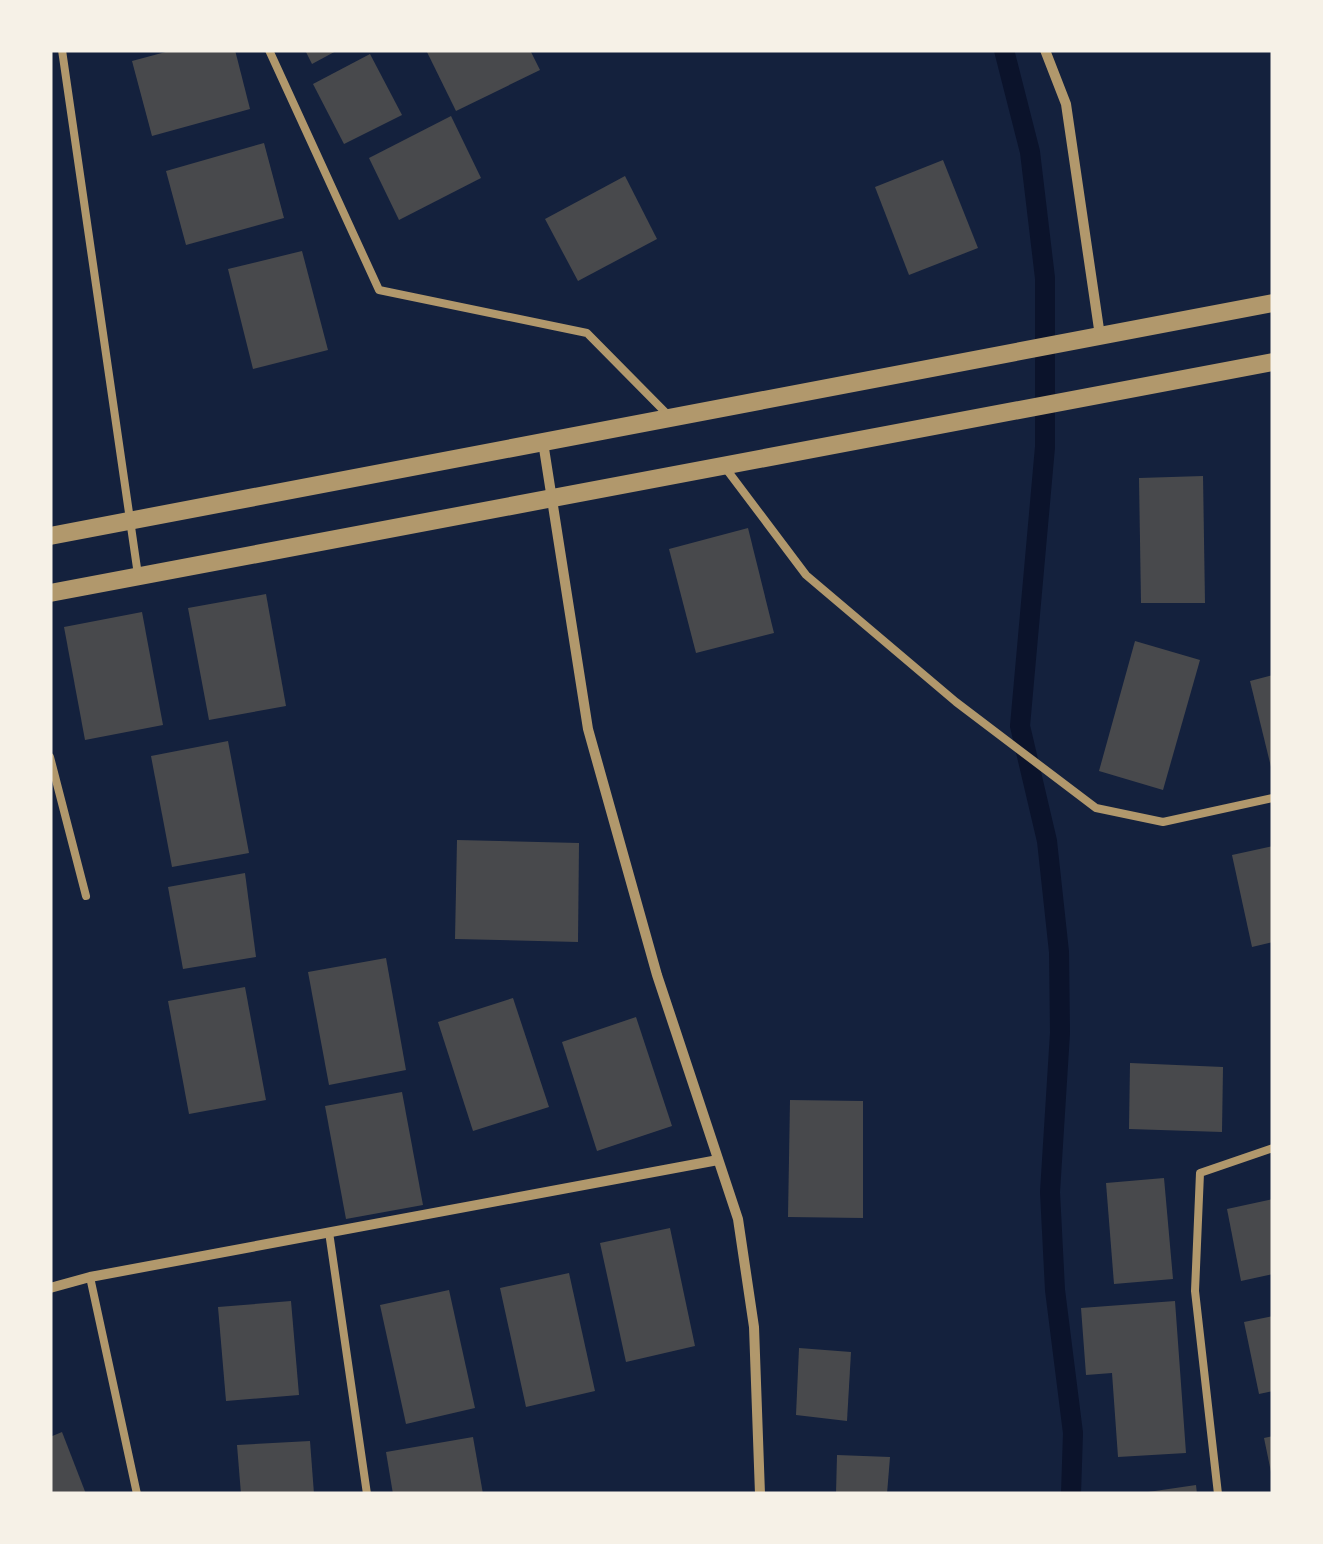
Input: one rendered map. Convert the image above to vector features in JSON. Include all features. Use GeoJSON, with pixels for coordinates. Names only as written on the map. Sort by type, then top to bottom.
{"type":"FeatureCollection","features":[{"type":"Feature","properties":{"kind":"street"},"geometry":{"type":"LineString","coordinates":[[1045,50],[1066,104],[1100,336]]}},
{"type":"Feature","properties":{"kind":"street"},"geometry":{"type":"LineString","coordinates":[[50,536],[1273,302]]}},
{"type":"Feature","properties":{"kind":"street"},"geometry":{"type":"LineString","coordinates":[[50,593],[1273,362]]}},
{"type":"Feature","properties":{"kind":"street"},"geometry":{"type":"LineString","coordinates":[[543,442],[588,729],[657,975],[738,1219],[754,1327],[760,1494]]}},
{"type":"Feature","properties":{"kind":"street"},"geometry":{"type":"LineString","coordinates":[[50,1288],[90,1277],[718,1160]]}},
{"type":"Feature","properties":{"kind":"lane"},"geometry":{"type":"LineString","coordinates":[[62,50],[138,577]]}},
{"type":"Feature","properties":{"kind":"lane"},"geometry":{"type":"LineString","coordinates":[[269,50],[379,290],[587,333],[671,418]]}},
{"type":"Feature","properties":{"kind":"lane"},"geometry":{"type":"LineString","coordinates":[[724,466],[806,574],[956,702],[1096,808],[1163,822],[1273,798]]}},
{"type":"Feature","properties":{"kind":"lane"},"geometry":{"type":"LineString","coordinates":[[50,757],[86,896]]}},
{"type":"Feature","properties":{"kind":"lane"},"geometry":{"type":"LineString","coordinates":[[1218,1494],[1195,1291],[1200,1174],[1273,1148]]}},
{"type":"Feature","properties":{"kind":"lane"},"geometry":{"type":"LineString","coordinates":[[329,1232],[367,1494]]}},
{"type":"Feature","properties":{"kind":"lane"},"geometry":{"type":"LineString","coordinates":[[90,1277],[137,1494]]}},
{"type":"Feature","properties":{"kind":"building"},"geometry":{"type":"Polygon","coordinates":[[[173,50],[235,50],[250,109],[152,136],[132,61],[173,50]]]}},
{"type":"Feature","properties":{"kind":"building"},"geometry":{"type":"Polygon","coordinates":[[[305,50],[338,50],[312,64],[305,50]]]}},
{"type":"Feature","properties":{"kind":"building"},"geometry":{"type":"Polygon","coordinates":[[[426,50],[530,50],[540,70],[456,111],[426,50]]]}},
{"type":"Feature","properties":{"kind":"building"},"geometry":{"type":"Polygon","coordinates":[[[370,54],[402,115],[344,144],[313,84],[370,54]]]}},
{"type":"Feature","properties":{"kind":"building"},"geometry":{"type":"Polygon","coordinates":[[[451,116],[481,178],[399,220],[369,158],[451,116]]]}},
{"type":"Feature","properties":{"kind":"building"},"geometry":{"type":"Polygon","coordinates":[[[264,143],[284,218],[186,245],[166,171],[264,143]]]}},
{"type":"Feature","properties":{"kind":"building"},"geometry":{"type":"Polygon","coordinates":[[[943,160],[978,248],[909,275],[875,187],[943,160]]]}},
{"type":"Feature","properties":{"kind":"building"},"geometry":{"type":"Polygon","coordinates":[[[625,176],[657,239],[578,281],[545,219],[625,176]]]}},
{"type":"Feature","properties":{"kind":"building"},"geometry":{"type":"Polygon","coordinates":[[[302,251],[328,350],[253,369],[228,269],[302,251]]]}},
{"type":"Feature","properties":{"kind":"building"},"geometry":{"type":"Polygon","coordinates":[[[1203,476],[1205,603],[1141,603],[1139,478],[1203,476]]]}},
{"type":"Feature","properties":{"kind":"building"},"geometry":{"type":"Polygon","coordinates":[[[748,528],[774,633],[696,653],[669,549],[748,528]]]}},
{"type":"Feature","properties":{"kind":"building"},"geometry":{"type":"Polygon","coordinates":[[[266,594],[286,706],[209,720],[188,608],[266,594]]]}},
{"type":"Feature","properties":{"kind":"building"},"geometry":{"type":"Polygon","coordinates":[[[142,612],[163,725],[85,740],[64,627],[142,612]]]}},
{"type":"Feature","properties":{"kind":"building"},"geometry":{"type":"Polygon","coordinates":[[[1135,641],[1200,660],[1163,790],[1099,771],[1135,641]]]}},
{"type":"Feature","properties":{"kind":"building"},"geometry":{"type":"Polygon","coordinates":[[[1273,675],[1273,771],[1272,771],[1250,681],[1273,675]]]}},
{"type":"Feature","properties":{"kind":"building"},"geometry":{"type":"Polygon","coordinates":[[[228,741],[249,853],[172,867],[151,756],[228,741]]]}},
{"type":"Feature","properties":{"kind":"building"},"geometry":{"type":"Polygon","coordinates":[[[457,840],[579,843],[578,942],[455,939],[457,840]]]}},
{"type":"Feature","properties":{"kind":"building"},"geometry":{"type":"Polygon","coordinates":[[[1273,846],[1273,942],[1252,947],[1232,855],[1273,846]]]}},
{"type":"Feature","properties":{"kind":"building"},"geometry":{"type":"Polygon","coordinates":[[[245,873],[256,957],[183,969],[168,887],[245,873]]]}},
{"type":"Feature","properties":{"kind":"building"},"geometry":{"type":"Polygon","coordinates":[[[386,958],[406,1070],[329,1085],[308,972],[386,958]]]}},
{"type":"Feature","properties":{"kind":"building"},"geometry":{"type":"Polygon","coordinates":[[[245,987],[266,1100],[189,1114],[168,1001],[245,987]]]}},
{"type":"Feature","properties":{"kind":"building"},"geometry":{"type":"Polygon","coordinates":[[[513,998],[549,1107],[473,1131],[438,1022],[513,998]]]}},
{"type":"Feature","properties":{"kind":"building"},"geometry":{"type":"Polygon","coordinates":[[[636,1017],[672,1126],[597,1151],[562,1042],[636,1017]]]}},
{"type":"Feature","properties":{"kind":"building"},"geometry":{"type":"Polygon","coordinates":[[[1130,1063],[1223,1067],[1222,1132],[1129,1129],[1130,1063]]]}},
{"type":"Feature","properties":{"kind":"building"},"geometry":{"type":"Polygon","coordinates":[[[402,1092],[423,1205],[346,1219],[325,1106],[402,1092]]]}},
{"type":"Feature","properties":{"kind":"building"},"geometry":{"type":"Polygon","coordinates":[[[790,1100],[863,1101],[863,1218],[788,1217],[790,1100]]]}},
{"type":"Feature","properties":{"kind":"building"},"geometry":{"type":"Polygon","coordinates":[[[1164,1178],[1173,1279],[1114,1284],[1106,1183],[1164,1178]]]}},
{"type":"Feature","properties":{"kind":"building"},"geometry":{"type":"Polygon","coordinates":[[[1273,1199],[1273,1274],[1241,1281],[1227,1209],[1273,1199]]]}},
{"type":"Feature","properties":{"kind":"building"},"geometry":{"type":"Polygon","coordinates":[[[670,1228],[695,1346],[626,1362],[600,1243],[670,1228]]]}},
{"type":"Feature","properties":{"kind":"building"},"geometry":{"type":"Polygon","coordinates":[[[569,1273],[595,1391],[526,1407],[500,1288],[569,1273]]]}},
{"type":"Feature","properties":{"kind":"building"},"geometry":{"type":"Polygon","coordinates":[[[449,1290],[475,1408],[406,1424],[380,1305],[449,1290]]]}},
{"type":"Feature","properties":{"kind":"building"},"geometry":{"type":"Polygon","coordinates":[[[291,1301],[299,1395],[226,1401],[218,1307],[291,1301]]]}},
{"type":"Feature","properties":{"kind":"building"},"geometry":{"type":"Polygon","coordinates":[[[1175,1301],[1186,1453],[1118,1457],[1112,1373],[1086,1375],[1081,1308],[1175,1301]]]}},
{"type":"Feature","properties":{"kind":"building"},"geometry":{"type":"Polygon","coordinates":[[[1273,1316],[1273,1391],[1259,1394],[1244,1322],[1273,1316]]]}},
{"type":"Feature","properties":{"kind":"building"},"geometry":{"type":"Polygon","coordinates":[[[799,1348],[851,1352],[847,1421],[796,1415],[799,1348]]]}},
{"type":"Feature","properties":{"kind":"building"},"geometry":{"type":"Polygon","coordinates":[[[62,1432],[86,1494],[50,1494],[50,1437],[62,1432]]]}},
{"type":"Feature","properties":{"kind":"building"},"geometry":{"type":"Polygon","coordinates":[[[1273,1436],[1273,1472],[1271,1472],[1264,1438],[1273,1436]]]}},
{"type":"Feature","properties":{"kind":"building"},"geometry":{"type":"Polygon","coordinates":[[[473,1437],[483,1494],[393,1494],[386,1452],[473,1437]]]}},
{"type":"Feature","properties":{"kind":"building"},"geometry":{"type":"Polygon","coordinates":[[[310,1441],[314,1494],[241,1494],[237,1445],[310,1441]]]}},
{"type":"Feature","properties":{"kind":"building"},"geometry":{"type":"Polygon","coordinates":[[[837,1455],[890,1457],[887,1494],[836,1494],[837,1455]]]}},
{"type":"Feature","properties":{"kind":"building"},"geometry":{"type":"Polygon","coordinates":[[[1196,1485],[1197,1494],[1148,1494],[1148,1492],[1196,1485]]]}},
{"type":"Feature","properties":{"kind":"waterway"},"geometry":{"type":"LineString","coordinates":[[1004,50],[1030,152],[1045,278],[1045,447],[1020,726],[1047,841],[1059,952],[1060,1033],[1050,1192],[1055,1290],[1073,1433],[1071,1494]]}}]}
